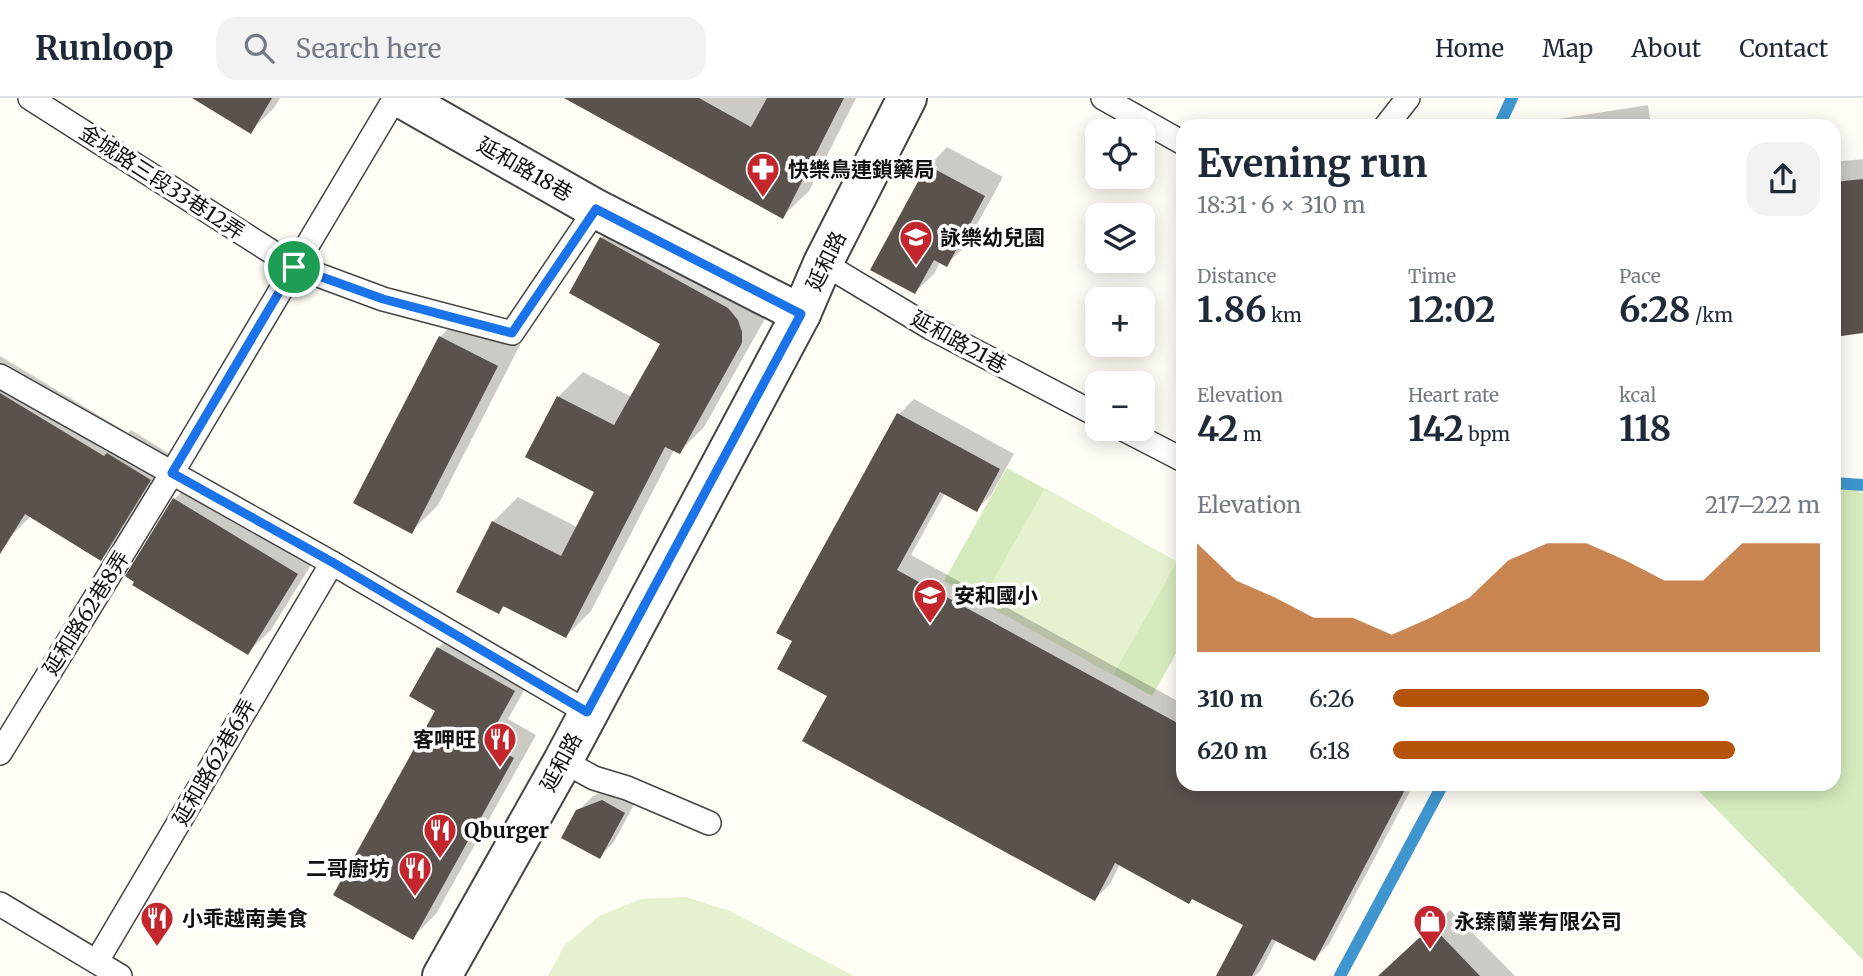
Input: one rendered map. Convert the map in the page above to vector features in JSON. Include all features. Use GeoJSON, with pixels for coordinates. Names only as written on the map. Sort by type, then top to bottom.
{"type":"FeatureCollection","features":[{"type":"Feature","properties":{"kind":"street","name":"延和路18巷"},"geometry":{"type":"LineString","coordinates":[[401,98],[596,209],[801,314]]}},
{"type":"Feature","properties":{"kind":"street","name":"延和路"},"geometry":{"type":"LineString","coordinates":[[442,976],[563,761],[801,314],[823,263],[907,98]]}},
{"type":"Feature","properties":{"kind":"lane","name":"金城路三段33巷12弄"},"geometry":{"type":"LineString","coordinates":[[30,98],[294,267],[383,299],[512,333],[596,209]]}},
{"type":"Feature","properties":{"kind":"lane","name":"延和路62巷8弄"},"geometry":{"type":"LineString","coordinates":[[0,754],[172,473],[395,98]]}},
{"type":"Feature","properties":{"kind":"lane"},"geometry":{"type":"LineString","coordinates":[[1103,98],[1176,140]]}},
{"type":"Feature","properties":{"kind":"lane"},"geometry":{"type":"LineString","coordinates":[[1392,119],[1408,98]]}},
{"type":"Feature","properties":{"kind":"lane","name":"延和路21巷"},"geometry":{"type":"LineString","coordinates":[[823,263],[931,328],[1085,409]]}},
{"type":"Feature","properties":{"kind":"lane"},"geometry":{"type":"LineString","coordinates":[[0,376],[332,562],[587,712]]}},
{"type":"Feature","properties":{"kind":"lane"},"geometry":{"type":"LineString","coordinates":[[1146,441],[1176,456]]}},
{"type":"Feature","properties":{"kind":"lane","name":"延和路62巷6弄"},"geometry":{"type":"LineString","coordinates":[[97,961],[332,562]]}},
{"type":"Feature","properties":{"kind":"lane"},"geometry":{"type":"LineString","coordinates":[[563,761],[594,778],[627,788],[709,823]]}},
{"type":"Feature","properties":{"kind":"lane"},"geometry":{"type":"LineString","coordinates":[[0,904],[120,976]]}},
{"type":"Feature","properties":{"kind":"green space"},"geometry":{"type":"Polygon","coordinates":[[[1007,468],[1176,561],[1176,653],[1152,696],[944,581],[1007,468]]]}},
{"type":"Feature","properties":{"kind":"green space"},"geometry":{"type":"Polygon","coordinates":[[[1841,484],[1863,493],[1863,960],[1699,791],[1841,791],[1841,484]]]}},
{"type":"Feature","properties":{"kind":"green space"},"geometry":{"type":"Polygon","coordinates":[[[1045,488],[1176,561],[1113,675],[981,602],[1045,488]]]}},
{"type":"Feature","properties":{"kind":"green space"},"geometry":{"type":"Polygon","coordinates":[[[686,897],[730,911],[854,976],[548,976],[564,946],[599,916],[641,899],[686,897]]]}},
{"type":"Feature","properties":{"kind":"building"},"geometry":{"type":"Polygon","coordinates":[[[192,98],[272,98],[251,134],[192,98]]]}},
{"type":"Feature","properties":{"kind":"building"},"geometry":{"type":"Polygon","coordinates":[[[564,98],[699,98],[751,127],[767,98],[844,98],[783,219],[564,98]]]}},
{"type":"Feature","properties":{"kind":"building"},"geometry":{"type":"Polygon","coordinates":[[[927,165],[985,196],[947,267],[934,260],[915,294],[870,270],[927,165]]]}},
{"type":"Feature","properties":{"kind":"building"},"geometry":{"type":"Polygon","coordinates":[[[1863,179],[1863,333],[1841,336],[1841,181],[1863,179]]]}},
{"type":"Feature","properties":{"kind":"building"},"geometry":{"type":"Polygon","coordinates":[[[600,237],[728,308],[738,320],[742,343],[680,454],[665,447],[566,638],[503,606],[499,614],[456,592],[492,521],[561,556],[594,492],[525,457],[557,396],[614,425],[660,344],[569,293],[600,237]]]}},
{"type":"Feature","properties":{"kind":"building"},"geometry":{"type":"Polygon","coordinates":[[[439,336],[498,366],[412,534],[353,503],[439,336]]]}},
{"type":"Feature","properties":{"kind":"building"},"geometry":{"type":"Polygon","coordinates":[[[0,393],[104,456],[107,453],[151,480],[101,561],[25,514],[0,554],[0,393]]]}},
{"type":"Feature","properties":{"kind":"building"},"geometry":{"type":"Polygon","coordinates":[[[897,413],[1000,469],[977,512],[940,492],[897,570],[1176,722],[1176,791],[1404,791],[1315,961],[1272,939],[1252,976],[1216,976],[1243,925],[1192,899],[1189,904],[1115,863],[1095,901],[802,741],[827,696],[777,669],[792,641],[776,633],[897,413]]]}},
{"type":"Feature","properties":{"kind":"building"},"geometry":{"type":"Polygon","coordinates":[[[173,498],[298,574],[248,655],[132,585],[134,582],[125,576],[173,498]]]}},
{"type":"Feature","properties":{"kind":"building"},"geometry":{"type":"Polygon","coordinates":[[[437,647],[515,691],[486,743],[514,758],[413,940],[333,895],[435,711],[409,696],[437,647]]]}},
{"type":"Feature","properties":{"kind":"building"},"geometry":{"type":"Polygon","coordinates":[[[602,800],[625,813],[600,859],[561,838],[576,810],[602,800]]]}},
{"type":"Feature","properties":{"kind":"building","name":"永臻蘭業有限公司"},"geometry":{"type":"Polygon","coordinates":[[[1432,926],[1480,976],[1378,976],[1432,926]]]}},
{"type":"Feature","properties":{"kind":"waterway"},"geometry":{"type":"LineString","coordinates":[[1502,119],[1512,98]]}},
{"type":"Feature","properties":{"kind":"waterway"},"geometry":{"type":"LineString","coordinates":[[1841,483],[1863,485]]}},
{"type":"Feature","properties":{"kind":"waterway"},"geometry":{"type":"LineString","coordinates":[[1340,976],[1439,791]]}},
{"type":"Feature","properties":{"kind":"place","name":"快樂鳥連鎖藥局"},"geometry":{"type":"Point","coordinates":[763,199]}},
{"type":"Feature","properties":{"kind":"place","name":"詠樂幼兒園"},"geometry":{"type":"Point","coordinates":[916,267]}},
{"type":"Feature","properties":{"kind":"place","name":"安和國小"},"geometry":{"type":"Point","coordinates":[930,625]}},
{"type":"Feature","properties":{"kind":"place","name":"客呷旺"},"geometry":{"type":"Point","coordinates":[500,769]}},
{"type":"Feature","properties":{"kind":"place","name":"Qburger"},"geometry":{"type":"Point","coordinates":[440,860]}},
{"type":"Feature","properties":{"kind":"place","name":"二哥廚坊"},"geometry":{"type":"Point","coordinates":[415,898]}},
{"type":"Feature","properties":{"kind":"place","name":"小乖越南美食"},"geometry":{"type":"Point","coordinates":[157,948]}},
{"type":"Feature","properties":{"kind":"place","name":"永臻蘭業有限公司"},"geometry":{"type":"Point","coordinates":[1430,951]}},
{"type":"Feature","properties":{"kind":"route"},"geometry":{"type":"LineString","coordinates":[[596,209],[801,314],[587,712],[332,562],[172,473],[294,267],[383,299],[512,333],[596,209]]}}]}
